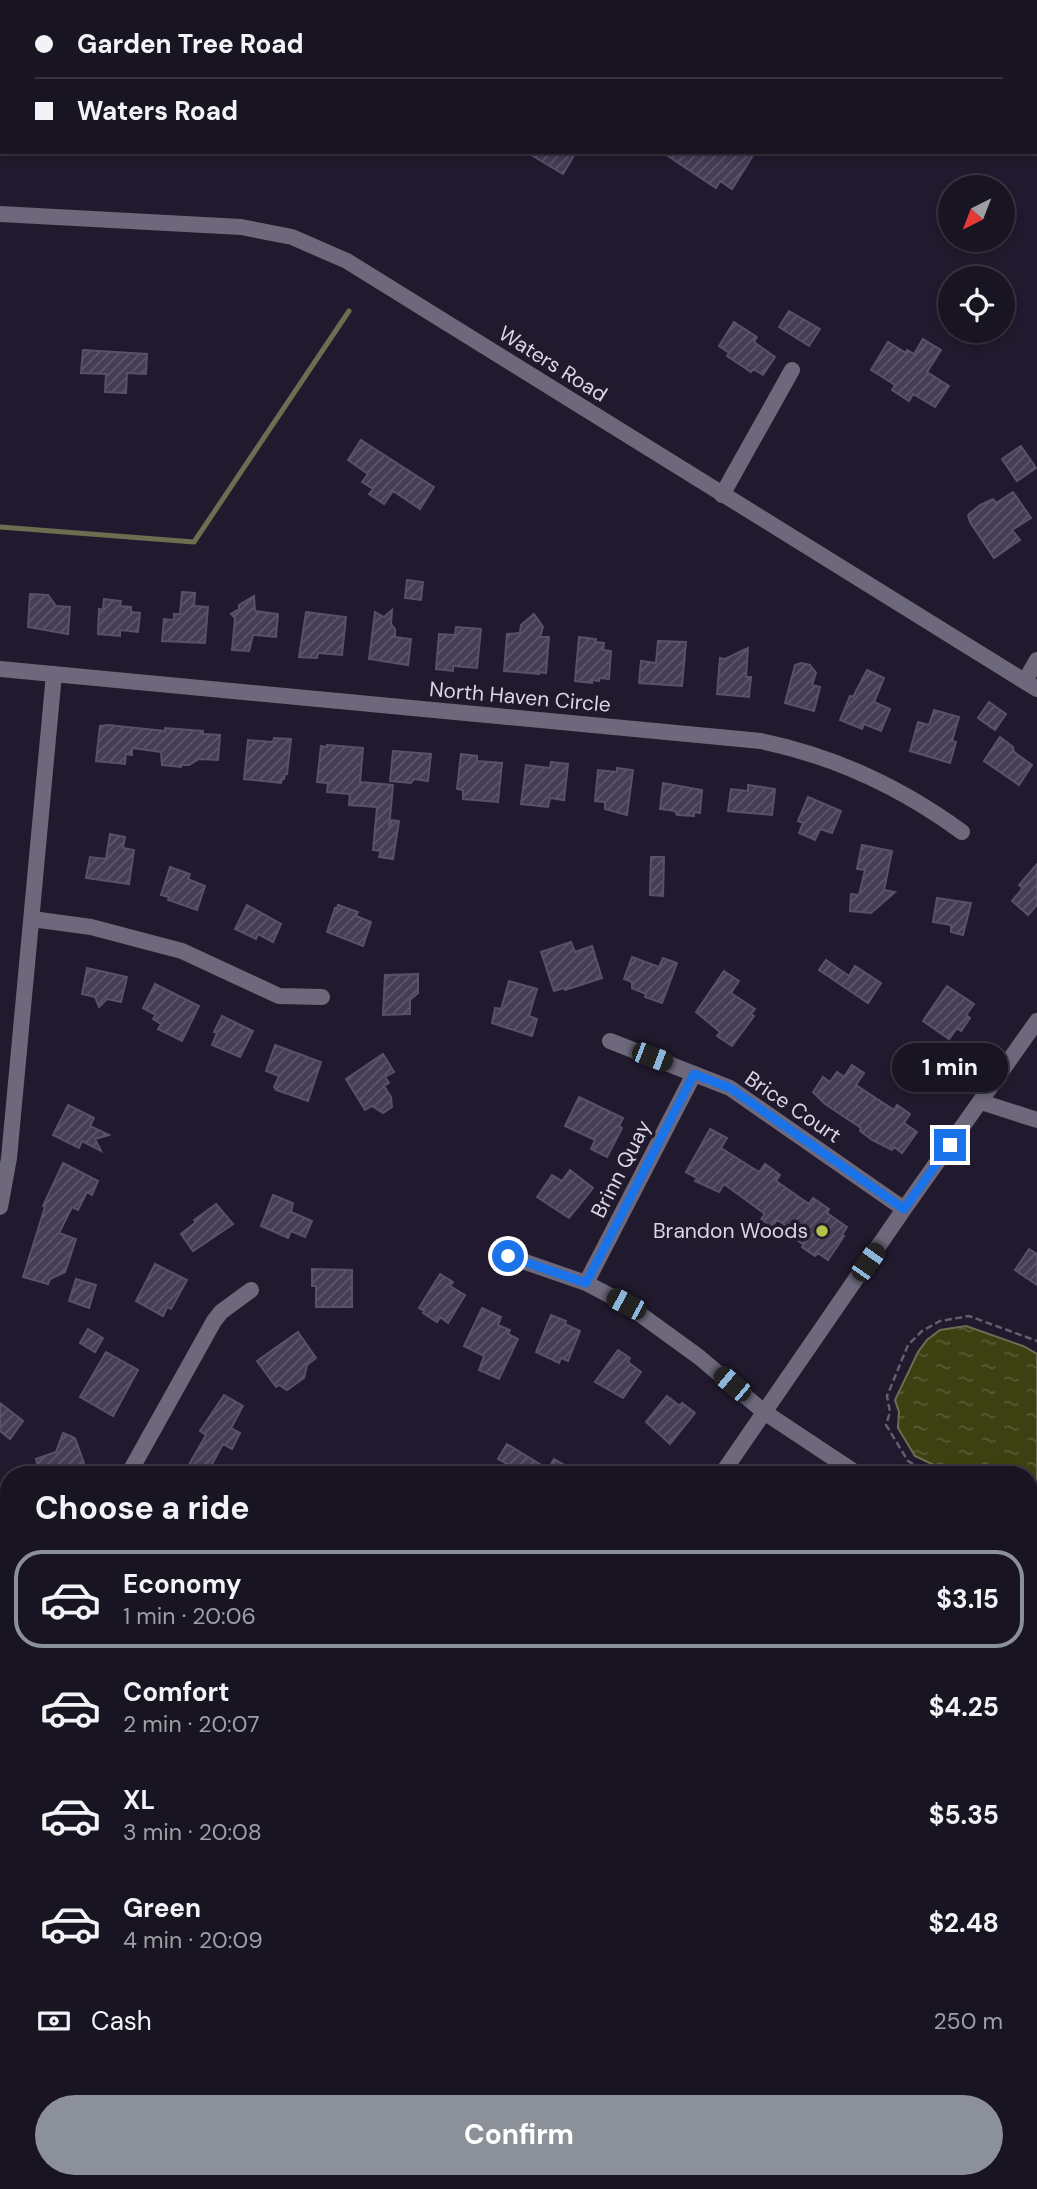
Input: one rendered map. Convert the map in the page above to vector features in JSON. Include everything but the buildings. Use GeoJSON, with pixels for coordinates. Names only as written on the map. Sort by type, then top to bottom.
{"type":"FeatureCollection","features":[{"type":"Feature","properties":{"kind":"street","name":"Waters Road"},"geometry":{"type":"LineString","coordinates":[[0,214],[241,227],[292,237],[312,244],[347,261],[1031,685]]}},
{"type":"Feature","properties":{"kind":"street"},"geometry":{"type":"LineString","coordinates":[[722,495],[792,370]]}},
{"type":"Feature","properties":{"kind":"street"},"geometry":{"type":"LineString","coordinates":[[1031,685],[1037,660]]}},
{"type":"Feature","properties":{"kind":"street","name":"North Haven Circle"},"geometry":{"type":"LineString","coordinates":[[0,669],[761,741],[831,761],[866,775],[946,820],[961,832]]}},
{"type":"Feature","properties":{"kind":"street"},"geometry":{"type":"LineString","coordinates":[[0,1207],[9,1158],[54,674]]}},
{"type":"Feature","properties":{"kind":"street"},"geometry":{"type":"LineString","coordinates":[[32,919],[91,927],[182,951],[279,996],[322,997]]}},
{"type":"Feature","properties":{"kind":"street"},"geometry":{"type":"LineString","coordinates":[[726,1466],[1037,1021]]}},
{"type":"Feature","properties":{"kind":"street","name":"Brice Court"},"geometry":{"type":"LineString","coordinates":[[610,1041],[730,1088],[904,1209]]}},
{"type":"Feature","properties":{"kind":"street","name":"Brinn Quay"},"geometry":{"type":"LineString","coordinates":[[586,1283],[694,1074]]}},
{"type":"Feature","properties":{"kind":"street"},"geometry":{"type":"LineString","coordinates":[[981,1102],[1037,1121]]}},
{"type":"Feature","properties":{"kind":"street"},"geometry":{"type":"LineString","coordinates":[[508,1256],[586,1283],[626,1304],[699,1357],[764,1412],[845,1466]]}},
{"type":"Feature","properties":{"kind":"street"},"geometry":{"type":"LineString","coordinates":[[133,1466],[214,1321],[221,1312],[251,1290]]}},
{"type":"Feature","properties":{"kind":"path"},"geometry":{"type":"LineString","coordinates":[[917,1466],[908,1461],[886,1425],[890,1412],[887,1396],[908,1345],[922,1331],[940,1321],[969,1316],[1037,1341]]}},
{"type":"Feature","properties":{"kind":"water"},"geometry":{"type":"Polygon","coordinates":[[[966,1326],[1023,1346],[1037,1354],[1037,1466],[936,1466],[915,1456],[898,1428],[899,1412],[895,1400],[918,1352],[927,1340],[940,1330],[966,1326]]]}},
{"type":"Feature","properties":{"kind":"waterway"},"geometry":{"type":"LineString","coordinates":[[0,527],[194,542],[349,311]]}},
{"type":"Feature","properties":{"kind":"place","name":"Brandon Woods"},"geometry":{"type":"Point","coordinates":[822,1231]}},
{"type":"Feature","properties":{"kind":"route"},"geometry":{"type":"LineString","coordinates":[[508,1256],[586,1283],[694,1074],[730,1088],[904,1209],[950,1145]]}}]}
